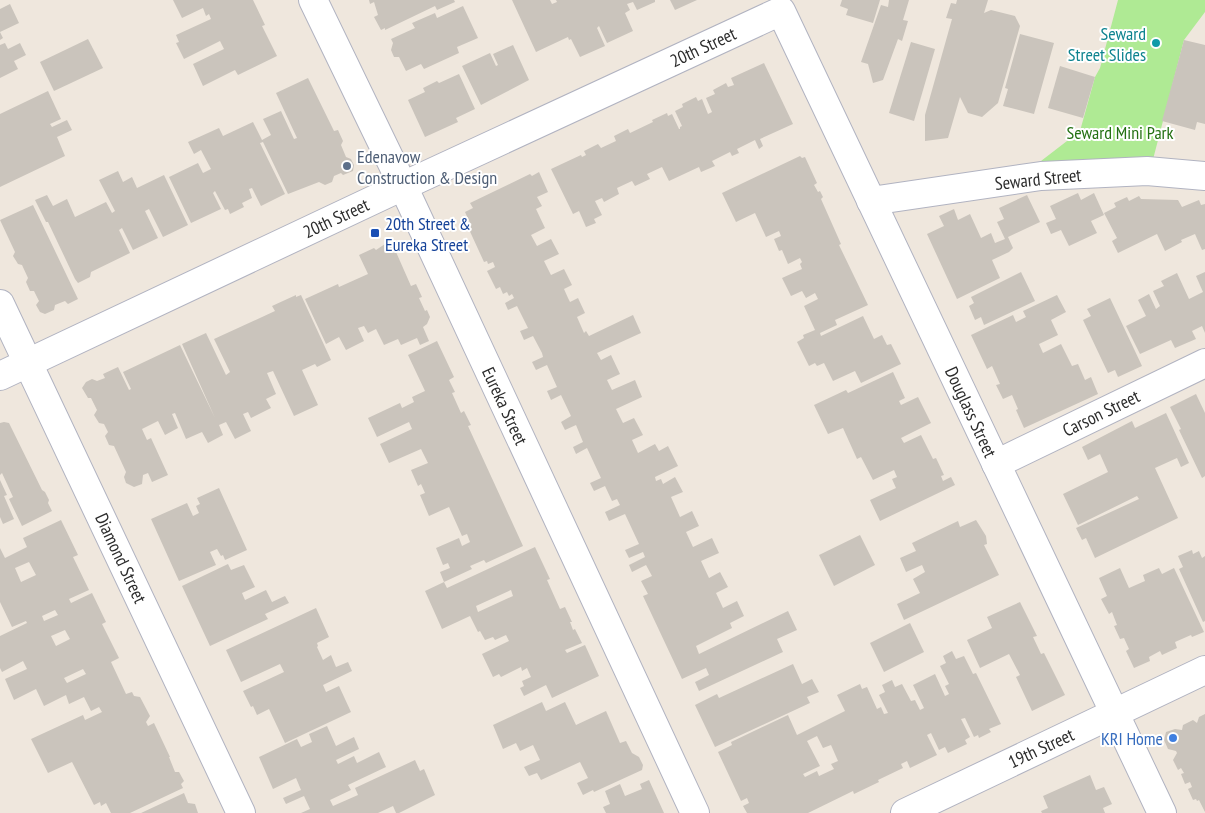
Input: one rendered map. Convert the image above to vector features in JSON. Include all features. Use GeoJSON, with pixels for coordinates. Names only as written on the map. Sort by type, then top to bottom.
{"type":"FeatureCollection","features":[{"type":"Feature","properties":{"kind":"street","name":"Eureka Street"},"geometry":{"type":"LineString","coordinates":[[313,0],[403,186],[695,813]]}},
{"type":"Feature","properties":{"kind":"street","name":"20th Street"},"geometry":{"type":"LineString","coordinates":[[0,376],[403,186],[781,11]]}},
{"type":"Feature","properties":{"kind":"street","name":"Douglass Street"},"geometry":{"type":"LineString","coordinates":[[781,11],[1162,813]]}},
{"type":"Feature","properties":{"kind":"street","name":"Seward Street"},"geometry":{"type":"LineString","coordinates":[[871,200],[1041,176],[1146,170],[1205,176]]}},
{"type":"Feature","properties":{"kind":"street","name":"Diamond Street"},"geometry":{"type":"LineString","coordinates":[[0,304],[241,813]]}},
{"type":"Feature","properties":{"kind":"street","name":"Carson Street"},"geometry":{"type":"LineString","coordinates":[[996,464],[1205,363]]}},
{"type":"Feature","properties":{"kind":"street","name":"19th Street"},"geometry":{"type":"LineString","coordinates":[[905,813],[1205,670]]}},
{"type":"Feature","properties":{"kind":"green space","name":"Seward Mini Park"},"geometry":{"type":"Polygon","coordinates":[[[1118,0],[1205,0],[1205,12],[1184,40],[1150,171],[1041,176],[1041,161],[1080,131],[1095,77],[1100,68],[1118,0]]]}},
{"type":"Feature","properties":{"kind":"building"},"geometry":{"type":"Polygon","coordinates":[[[173,0],[253,0],[265,25],[262,26],[277,56],[238,75],[235,70],[203,86],[193,64],[224,49],[220,41],[184,59],[176,43],[179,42],[176,35],[211,19],[209,14],[206,16],[203,8],[182,18],[173,0]]]}},
{"type":"Feature","properties":{"kind":"building"},"geometry":{"type":"Polygon","coordinates":[[[369,0],[454,0],[455,2],[437,10],[435,6],[385,30],[385,28],[381,30],[374,17],[378,15],[374,2],[370,4],[369,0]]]}},
{"type":"Feature","properties":{"kind":"building"},"geometry":{"type":"Polygon","coordinates":[[[512,0],[550,0],[552,4],[557,2],[556,0],[655,0],[655,2],[637,10],[633,2],[627,4],[630,10],[625,13],[633,31],[607,43],[599,26],[597,28],[605,46],[580,57],[571,39],[569,40],[568,37],[536,52],[512,0]]]}},
{"type":"Feature","properties":{"kind":"building"},"geometry":{"type":"Polygon","coordinates":[[[670,0],[697,0],[675,10],[670,0]]]}},
{"type":"Feature","properties":{"kind":"building"},"geometry":{"type":"Polygon","coordinates":[[[842,0],[880,0],[873,23],[846,15],[848,9],[840,6],[842,0]]]}},
{"type":"Feature","properties":{"kind":"building"},"geometry":{"type":"Polygon","coordinates":[[[889,0],[909,0],[903,20],[908,21],[902,41],[898,39],[883,80],[873,83],[868,64],[861,62],[881,5],[888,7],[889,0]]]}},
{"type":"Feature","properties":{"kind":"building"},"geometry":{"type":"Polygon","coordinates":[[[957,0],[988,0],[984,13],[991,10],[1015,16],[1020,26],[998,103],[982,117],[968,113],[960,97],[948,138],[925,141],[925,115],[952,19],[946,18],[951,3],[956,4],[957,0]]]}},
{"type":"Feature","properties":{"kind":"building"},"geometry":{"type":"Polygon","coordinates":[[[10,4],[19,23],[0,32],[0,9],[10,4]]]}},
{"type":"Feature","properties":{"kind":"building"},"geometry":{"type":"Polygon","coordinates":[[[463,6],[478,38],[457,47],[459,53],[424,69],[421,64],[406,71],[399,57],[394,57],[391,50],[393,43],[391,39],[415,28],[412,23],[435,13],[437,18],[463,6]]]}},
{"type":"Feature","properties":{"kind":"building"},"geometry":{"type":"Polygon","coordinates":[[[1020,34],[1054,43],[1034,114],[1003,106],[1008,89],[1005,88],[1020,34]]]}},
{"type":"Feature","properties":{"kind":"building"},"geometry":{"type":"Polygon","coordinates":[[[88,39],[103,68],[54,91],[40,62],[88,39]]]}},
{"type":"Feature","properties":{"kind":"building"},"geometry":{"type":"Polygon","coordinates":[[[1184,40],[1205,45],[1205,124],[1197,122],[1195,130],[1162,121],[1184,40]]]}},
{"type":"Feature","properties":{"kind":"building"},"geometry":{"type":"Polygon","coordinates":[[[911,42],[935,49],[914,121],[889,113],[911,42]]]}},
{"type":"Feature","properties":{"kind":"building"},"geometry":{"type":"Polygon","coordinates":[[[5,43],[8,49],[20,43],[26,55],[14,61],[18,69],[0,78],[0,45],[5,43]]]}},
{"type":"Feature","properties":{"kind":"building"},"geometry":{"type":"Polygon","coordinates":[[[513,45],[529,80],[481,105],[462,66],[490,53],[496,66],[498,65],[493,54],[513,45]]]}},
{"type":"Feature","properties":{"kind":"building"},"geometry":{"type":"Polygon","coordinates":[[[764,63],[793,124],[760,139],[763,146],[759,149],[755,140],[737,149],[739,153],[732,156],[730,152],[712,161],[715,166],[701,172],[699,167],[669,181],[662,167],[647,174],[650,179],[635,186],[632,181],[617,188],[619,194],[604,202],[602,198],[595,201],[602,215],[594,219],[596,223],[586,227],[579,211],[573,214],[551,169],[581,155],[582,157],[586,155],[584,151],[598,144],[601,148],[616,141],[614,136],[628,129],[630,133],[667,113],[668,116],[672,114],[680,129],[682,126],[675,111],[683,107],[682,104],[696,97],[698,101],[702,99],[708,114],[712,112],[706,98],[715,94],[713,90],[726,83],[728,87],[734,85],[731,78],[764,63]]]}},
{"type":"Feature","properties":{"kind":"building"},"geometry":{"type":"Polygon","coordinates":[[[1060,66],[1095,77],[1083,118],[1048,108],[1060,66]]]}},
{"type":"Feature","properties":{"kind":"building"},"geometry":{"type":"Polygon","coordinates":[[[459,74],[475,109],[456,118],[458,122],[425,137],[408,100],[425,92],[423,88],[459,74]]]}},
{"type":"Feature","properties":{"kind":"building"},"geometry":{"type":"Polygon","coordinates":[[[308,78],[334,131],[338,130],[343,141],[341,145],[346,157],[351,159],[354,165],[353,171],[334,176],[332,182],[325,185],[319,182],[288,194],[263,142],[260,143],[285,194],[261,206],[252,188],[249,189],[252,198],[242,203],[244,207],[230,214],[228,209],[225,210],[215,191],[213,193],[221,209],[191,223],[169,177],[198,163],[203,173],[211,169],[201,150],[194,154],[188,142],[219,128],[223,136],[253,122],[262,140],[271,135],[263,119],[281,111],[294,139],[297,138],[276,93],[308,78]]]}},
{"type":"Feature","properties":{"kind":"building"},"geometry":{"type":"Polygon","coordinates":[[[48,91],[61,119],[50,124],[52,127],[67,120],[72,130],[57,137],[65,156],[0,187],[0,114],[48,91]]]}},
{"type":"Feature","properties":{"kind":"building"},"geometry":{"type":"Polygon","coordinates":[[[800,156],[802,158],[805,157],[817,183],[814,185],[823,197],[821,199],[841,244],[839,245],[868,305],[835,320],[837,325],[820,333],[821,336],[863,316],[874,339],[882,335],[887,345],[891,344],[901,364],[861,383],[855,371],[833,381],[824,363],[817,366],[815,363],[809,366],[797,342],[804,338],[803,335],[815,330],[804,306],[818,299],[815,293],[806,298],[802,291],[791,296],[782,278],[802,269],[800,258],[788,264],[782,250],[779,251],[774,239],[781,236],[779,231],[766,237],[755,213],[736,222],[722,193],[800,156]]]}},
{"type":"Feature","properties":{"kind":"building"},"geometry":{"type":"Polygon","coordinates":[[[118,171],[123,182],[132,177],[137,188],[164,175],[188,225],[163,237],[149,209],[145,211],[158,238],[133,250],[122,228],[119,230],[130,253],[91,272],[90,277],[78,283],[35,200],[47,195],[53,206],[67,199],[75,217],[106,202],[112,213],[115,211],[99,180],[118,171]]]}},
{"type":"Feature","properties":{"kind":"building"},"geometry":{"type":"Polygon","coordinates":[[[539,172],[548,192],[537,197],[542,206],[536,209],[545,228],[531,235],[537,246],[551,239],[559,254],[544,261],[551,275],[564,269],[572,285],[564,289],[568,298],[570,302],[578,298],[585,313],[577,317],[584,333],[586,331],[589,336],[633,315],[641,333],[597,353],[601,360],[611,355],[620,374],[607,380],[612,390],[635,380],[642,397],[616,409],[623,423],[634,418],[643,435],[632,440],[638,453],[655,444],[659,451],[668,446],[678,466],[655,477],[656,481],[661,479],[663,484],[675,477],[683,492],[671,497],[680,517],[692,511],[699,526],[686,532],[693,547],[712,538],[719,553],[701,561],[709,578],[720,572],[728,587],[716,593],[723,608],[737,601],[744,616],[730,623],[732,628],[696,646],[699,654],[788,611],[797,630],[777,639],[783,652],[699,691],[695,682],[709,675],[706,668],[682,679],[643,596],[648,594],[641,581],[652,576],[646,565],[632,572],[629,565],[645,557],[643,552],[629,558],[625,550],[639,544],[625,514],[609,521],[605,512],[620,505],[617,499],[612,501],[605,486],[594,491],[590,483],[601,478],[587,448],[576,454],[573,447],[583,442],[576,425],[565,430],[561,422],[571,416],[561,395],[551,400],[547,391],[557,387],[547,365],[536,370],[532,362],[543,357],[542,353],[533,336],[524,340],[520,331],[528,328],[517,306],[508,310],[505,303],[514,298],[512,294],[509,296],[507,292],[503,294],[500,287],[496,289],[487,271],[495,267],[493,262],[488,264],[487,261],[484,262],[467,225],[470,223],[465,212],[473,208],[470,203],[530,174],[532,176],[539,172]]]}},
{"type":"Feature","properties":{"kind":"building"},"geometry":{"type":"Polygon","coordinates":[[[1078,193],[1081,200],[1094,193],[1104,215],[1091,221],[1097,233],[1069,246],[1061,230],[1051,234],[1046,223],[1056,219],[1050,206],[1078,193]]]}},
{"type":"Feature","properties":{"kind":"building"},"geometry":{"type":"Polygon","coordinates":[[[1027,195],[1040,222],[1008,237],[1013,248],[992,260],[1000,278],[957,299],[927,234],[944,226],[939,216],[954,209],[958,220],[970,214],[981,238],[991,233],[995,243],[1005,239],[997,222],[1004,219],[999,208],[1027,195]]]}},
{"type":"Feature","properties":{"kind":"building"},"geometry":{"type":"Polygon","coordinates":[[[1139,196],[1141,199],[1178,200],[1182,207],[1199,200],[1201,205],[1205,204],[1205,249],[1202,250],[1195,234],[1181,240],[1182,242],[1165,251],[1157,234],[1118,253],[1112,241],[1117,238],[1104,213],[1116,207],[1114,203],[1127,197],[1129,201],[1139,196]]]}},
{"type":"Feature","properties":{"kind":"building"},"geometry":{"type":"Polygon","coordinates":[[[33,205],[78,299],[68,304],[65,301],[55,305],[54,310],[45,314],[40,312],[36,305],[39,301],[34,291],[30,291],[26,282],[28,278],[22,265],[18,264],[13,256],[15,252],[0,220],[33,205]]]}},
{"type":"Feature","properties":{"kind":"building"},"geometry":{"type":"Polygon","coordinates":[[[388,242],[395,244],[396,252],[411,286],[416,284],[422,297],[419,298],[430,317],[427,324],[423,327],[429,341],[420,345],[417,338],[401,345],[398,339],[384,345],[376,329],[368,333],[364,326],[358,328],[364,341],[346,350],[339,337],[326,344],[305,299],[338,284],[339,287],[368,274],[359,255],[374,248],[376,250],[388,242]]]}},
{"type":"Feature","properties":{"kind":"building"},"geometry":{"type":"Polygon","coordinates":[[[1021,272],[1035,301],[984,325],[981,317],[975,320],[969,306],[974,303],[971,297],[1021,272]]]}},
{"type":"Feature","properties":{"kind":"building"},"geometry":{"type":"Polygon","coordinates":[[[1205,272],[1205,333],[1202,326],[1192,331],[1196,339],[1175,348],[1171,340],[1140,354],[1126,326],[1146,316],[1138,300],[1149,294],[1156,309],[1160,306],[1153,291],[1164,286],[1161,281],[1177,273],[1189,299],[1203,292],[1196,276],[1205,272]]]}},
{"type":"Feature","properties":{"kind":"building"},"geometry":{"type":"Polygon","coordinates":[[[296,295],[296,297],[301,295],[331,360],[317,367],[315,364],[302,370],[318,405],[294,416],[273,371],[267,373],[276,394],[266,399],[271,408],[251,418],[248,412],[243,414],[251,431],[235,439],[226,422],[219,425],[223,435],[208,443],[202,432],[186,439],[175,413],[172,414],[178,428],[165,435],[158,421],[142,429],[147,440],[151,438],[168,475],[152,482],[148,473],[143,475],[142,484],[134,487],[126,483],[124,477],[126,472],[114,446],[109,445],[105,436],[108,432],[104,424],[99,423],[94,415],[97,410],[91,398],[88,398],[82,388],[86,382],[92,379],[97,381],[105,378],[103,374],[118,367],[129,390],[131,389],[123,372],[180,345],[215,418],[182,344],[206,333],[226,375],[230,372],[214,339],[275,311],[272,306],[296,295]]]}},
{"type":"Feature","properties":{"kind":"building"},"geometry":{"type":"Polygon","coordinates":[[[1057,295],[1066,312],[1051,320],[1058,335],[1039,344],[1043,353],[1061,344],[1072,366],[1078,364],[1085,380],[1091,377],[1098,394],[1024,428],[1012,395],[1003,399],[996,385],[1000,384],[992,366],[987,369],[971,335],[1013,315],[1016,322],[1026,317],[1023,311],[1057,295]]]}},
{"type":"Feature","properties":{"kind":"building"},"geometry":{"type":"Polygon","coordinates":[[[1110,298],[1142,366],[1118,377],[1115,370],[1108,373],[1083,320],[1091,316],[1087,309],[1110,298]]]}},
{"type":"Feature","properties":{"kind":"building"},"geometry":{"type":"Polygon","coordinates":[[[437,341],[454,377],[449,380],[455,392],[452,393],[461,413],[464,411],[471,425],[468,426],[523,546],[486,563],[484,560],[470,566],[472,569],[444,582],[440,572],[450,568],[448,563],[443,565],[436,548],[459,538],[462,546],[470,542],[467,534],[462,536],[449,507],[429,516],[420,495],[425,493],[421,484],[418,486],[411,470],[428,463],[421,449],[389,463],[380,444],[412,429],[409,422],[377,437],[368,418],[400,403],[402,408],[414,402],[412,397],[425,391],[408,355],[437,341]]]}},
{"type":"Feature","properties":{"kind":"building"},"geometry":{"type":"Polygon","coordinates":[[[893,372],[905,398],[899,401],[901,405],[918,397],[931,423],[901,438],[904,443],[921,435],[933,459],[936,458],[944,475],[941,476],[943,481],[951,477],[955,485],[880,521],[870,500],[896,488],[892,479],[897,477],[894,470],[873,480],[861,457],[857,459],[843,428],[828,434],[814,405],[846,390],[848,393],[893,372]]]}},
{"type":"Feature","properties":{"kind":"building"},"geometry":{"type":"Polygon","coordinates":[[[1196,394],[1205,413],[1205,476],[1202,478],[1170,407],[1196,394]]]}},
{"type":"Feature","properties":{"kind":"building"},"geometry":{"type":"Polygon","coordinates":[[[1166,413],[1189,463],[1181,467],[1177,458],[1155,468],[1178,518],[1095,558],[1086,538],[1082,540],[1076,528],[1139,499],[1137,496],[1078,525],[1063,494],[1108,472],[1100,454],[1088,460],[1082,447],[1132,421],[1135,428],[1166,413]]]}},
{"type":"Feature","properties":{"kind":"building"},"geometry":{"type":"Polygon","coordinates":[[[0,423],[9,423],[42,490],[49,500],[48,503],[52,511],[22,526],[9,499],[13,497],[2,473],[0,475],[0,423]]]}},
{"type":"Feature","properties":{"kind":"building"},"geometry":{"type":"Polygon","coordinates":[[[0,480],[7,495],[4,496],[14,519],[3,524],[0,517],[0,480]]]}},
{"type":"Feature","properties":{"kind":"building"},"geometry":{"type":"Polygon","coordinates":[[[219,488],[247,550],[225,560],[217,549],[210,552],[216,565],[179,581],[151,519],[187,503],[193,516],[199,513],[196,506],[200,504],[197,498],[219,488]]]}},
{"type":"Feature","properties":{"kind":"building"},"geometry":{"type":"Polygon","coordinates":[[[61,520],[78,555],[73,557],[89,590],[69,599],[71,603],[92,593],[106,622],[102,624],[119,658],[111,662],[126,694],[132,692],[134,696],[140,697],[150,716],[146,722],[148,726],[154,723],[175,772],[179,772],[184,781],[181,784],[183,788],[130,813],[111,813],[106,803],[101,806],[100,802],[94,805],[72,762],[48,773],[31,739],[83,715],[85,720],[102,712],[99,707],[91,711],[84,697],[69,704],[66,695],[44,706],[36,689],[14,700],[5,679],[27,669],[23,661],[2,672],[0,668],[0,636],[27,623],[26,621],[12,627],[0,602],[0,548],[5,558],[27,547],[23,538],[61,520]],[[29,562],[15,568],[21,582],[36,575],[29,562]],[[55,610],[42,616],[44,621],[58,615],[55,610]],[[65,630],[51,636],[56,646],[70,639],[65,630]],[[83,669],[64,678],[67,683],[86,674],[83,669]]]}},
{"type":"Feature","properties":{"kind":"building"},"geometry":{"type":"Polygon","coordinates":[[[976,520],[986,536],[987,544],[984,545],[999,575],[904,620],[897,604],[920,593],[913,579],[925,572],[922,565],[906,572],[900,558],[916,551],[912,543],[958,521],[960,527],[976,520]]]}},
{"type":"Feature","properties":{"kind":"building"},"geometry":{"type":"Polygon","coordinates":[[[860,535],[875,565],[834,586],[819,555],[860,535]]]}},
{"type":"Feature","properties":{"kind":"building"},"geometry":{"type":"Polygon","coordinates":[[[535,547],[550,579],[547,580],[560,609],[565,607],[572,622],[570,622],[573,630],[575,629],[582,643],[565,650],[567,653],[585,645],[599,676],[552,698],[546,685],[524,696],[520,688],[524,686],[522,681],[531,677],[527,668],[522,671],[521,667],[501,677],[499,674],[493,677],[482,654],[509,641],[506,635],[495,640],[493,637],[485,640],[480,631],[478,632],[470,616],[442,629],[425,591],[444,582],[447,588],[535,547]],[[511,590],[476,606],[478,612],[513,596],[511,590]]]}},
{"type":"Feature","properties":{"kind":"building"},"geometry":{"type":"Polygon","coordinates":[[[1192,550],[1193,554],[1199,551],[1202,558],[1205,556],[1205,621],[1203,622],[1179,569],[1183,567],[1178,556],[1192,550]]]}},
{"type":"Feature","properties":{"kind":"building"},"geometry":{"type":"Polygon","coordinates":[[[228,564],[231,570],[244,565],[255,587],[242,593],[245,600],[266,590],[272,602],[285,596],[289,603],[265,614],[268,619],[210,646],[182,586],[228,564]]]}},
{"type":"Feature","properties":{"kind":"building"},"geometry":{"type":"Polygon","coordinates":[[[1120,568],[1129,588],[1145,581],[1143,575],[1159,568],[1162,574],[1174,568],[1204,632],[1175,642],[1177,648],[1162,655],[1160,651],[1149,657],[1150,661],[1134,668],[1126,651],[1129,649],[1124,638],[1120,639],[1114,626],[1117,625],[1112,612],[1109,614],[1101,599],[1107,596],[1099,578],[1120,568]]]}},
{"type":"Feature","properties":{"kind":"building"},"geometry":{"type":"Polygon","coordinates":[[[1020,602],[1037,636],[1033,637],[1041,654],[1044,653],[1065,695],[1032,711],[1016,677],[1020,675],[1009,654],[980,668],[967,640],[992,628],[987,617],[1020,602]]]}},
{"type":"Feature","properties":{"kind":"building"},"geometry":{"type":"Polygon","coordinates":[[[316,608],[329,637],[317,643],[323,660],[331,655],[336,667],[348,662],[352,671],[323,685],[326,692],[339,686],[351,712],[285,743],[269,709],[257,715],[243,691],[284,672],[280,664],[241,682],[226,650],[316,608]]]}},
{"type":"Feature","properties":{"kind":"building"},"geometry":{"type":"Polygon","coordinates":[[[910,623],[924,652],[884,672],[870,643],[910,623]]]}},
{"type":"Feature","properties":{"kind":"building"},"geometry":{"type":"Polygon","coordinates":[[[952,651],[956,659],[964,656],[973,674],[976,673],[1001,724],[989,729],[991,732],[979,738],[978,735],[974,737],[965,718],[961,719],[970,737],[965,740],[967,744],[948,753],[945,747],[939,750],[931,733],[927,735],[937,755],[910,768],[907,761],[901,764],[903,768],[878,780],[879,782],[854,794],[853,791],[808,813],[747,813],[743,806],[749,803],[747,798],[741,801],[718,752],[732,745],[731,742],[788,715],[797,735],[845,711],[837,695],[860,684],[862,689],[867,687],[877,709],[881,707],[884,714],[888,713],[879,695],[885,692],[882,685],[892,680],[895,687],[902,684],[911,701],[915,700],[920,710],[924,708],[913,685],[935,674],[945,696],[949,694],[945,686],[949,684],[940,666],[946,663],[943,656],[952,651]],[[817,736],[807,741],[820,766],[803,774],[805,777],[817,771],[819,776],[834,769],[831,764],[838,761],[831,745],[823,748],[817,736]]]}},
{"type":"Feature","properties":{"kind":"building"},"geometry":{"type":"Polygon","coordinates":[[[793,664],[802,684],[812,679],[819,692],[807,697],[810,703],[715,747],[695,705],[717,694],[719,698],[793,664]]]}},
{"type":"Feature","properties":{"kind":"building"},"geometry":{"type":"Polygon","coordinates":[[[542,702],[546,711],[565,702],[576,725],[606,711],[620,743],[626,741],[632,753],[639,757],[643,765],[642,770],[594,792],[593,790],[583,795],[577,783],[588,778],[580,762],[541,780],[537,773],[529,776],[524,767],[540,760],[533,745],[520,751],[516,743],[503,749],[493,725],[542,702]]]}},
{"type":"Feature","properties":{"kind":"building"},"geometry":{"type":"Polygon","coordinates":[[[1205,714],[1205,812],[1199,800],[1193,800],[1188,789],[1192,787],[1190,782],[1185,784],[1181,774],[1184,773],[1181,768],[1178,770],[1173,760],[1177,753],[1176,751],[1168,749],[1164,740],[1166,732],[1175,729],[1182,730],[1183,725],[1193,720],[1197,723],[1199,717],[1205,714]]]}},
{"type":"Feature","properties":{"kind":"building"},"geometry":{"type":"Polygon","coordinates":[[[327,726],[336,746],[354,737],[359,749],[336,760],[338,764],[354,756],[357,763],[379,752],[386,767],[348,785],[351,790],[330,800],[333,806],[358,795],[355,788],[415,760],[420,771],[424,769],[435,795],[399,813],[396,813],[393,806],[378,813],[301,813],[310,809],[304,796],[286,804],[283,798],[301,790],[296,778],[273,789],[259,757],[297,739],[301,747],[312,742],[309,734],[327,726]]]}},
{"type":"Feature","properties":{"kind":"building"},"geometry":{"type":"Polygon","coordinates":[[[1090,775],[1096,790],[1104,787],[1112,804],[1103,808],[1105,813],[1042,813],[1041,811],[1048,808],[1043,796],[1090,775]]]}},
{"type":"Feature","properties":{"kind":"building"},"geometry":{"type":"Polygon","coordinates":[[[649,780],[664,813],[606,813],[603,807],[610,804],[605,791],[620,784],[625,796],[642,789],[640,784],[649,780]]]}},
{"type":"Feature","properties":{"kind":"building"},"geometry":{"type":"Polygon","coordinates":[[[184,793],[188,803],[195,804],[198,813],[141,813],[184,793]]]}},
{"type":"Feature","properties":{"kind":"place","name":"Seward Street Slides"},"geometry":{"type":"Point","coordinates":[1156,43]}},
{"type":"Feature","properties":{"kind":"place","name":"Edenavow Construction & Design"},"geometry":{"type":"Point","coordinates":[347,166]}},
{"type":"Feature","properties":{"kind":"place","name":"20th Street & Eureka Street"},"geometry":{"type":"Point","coordinates":[375,233]}},
{"type":"Feature","properties":{"kind":"place","name":"KRI Home"},"geometry":{"type":"Point","coordinates":[1173,738]}}]}
